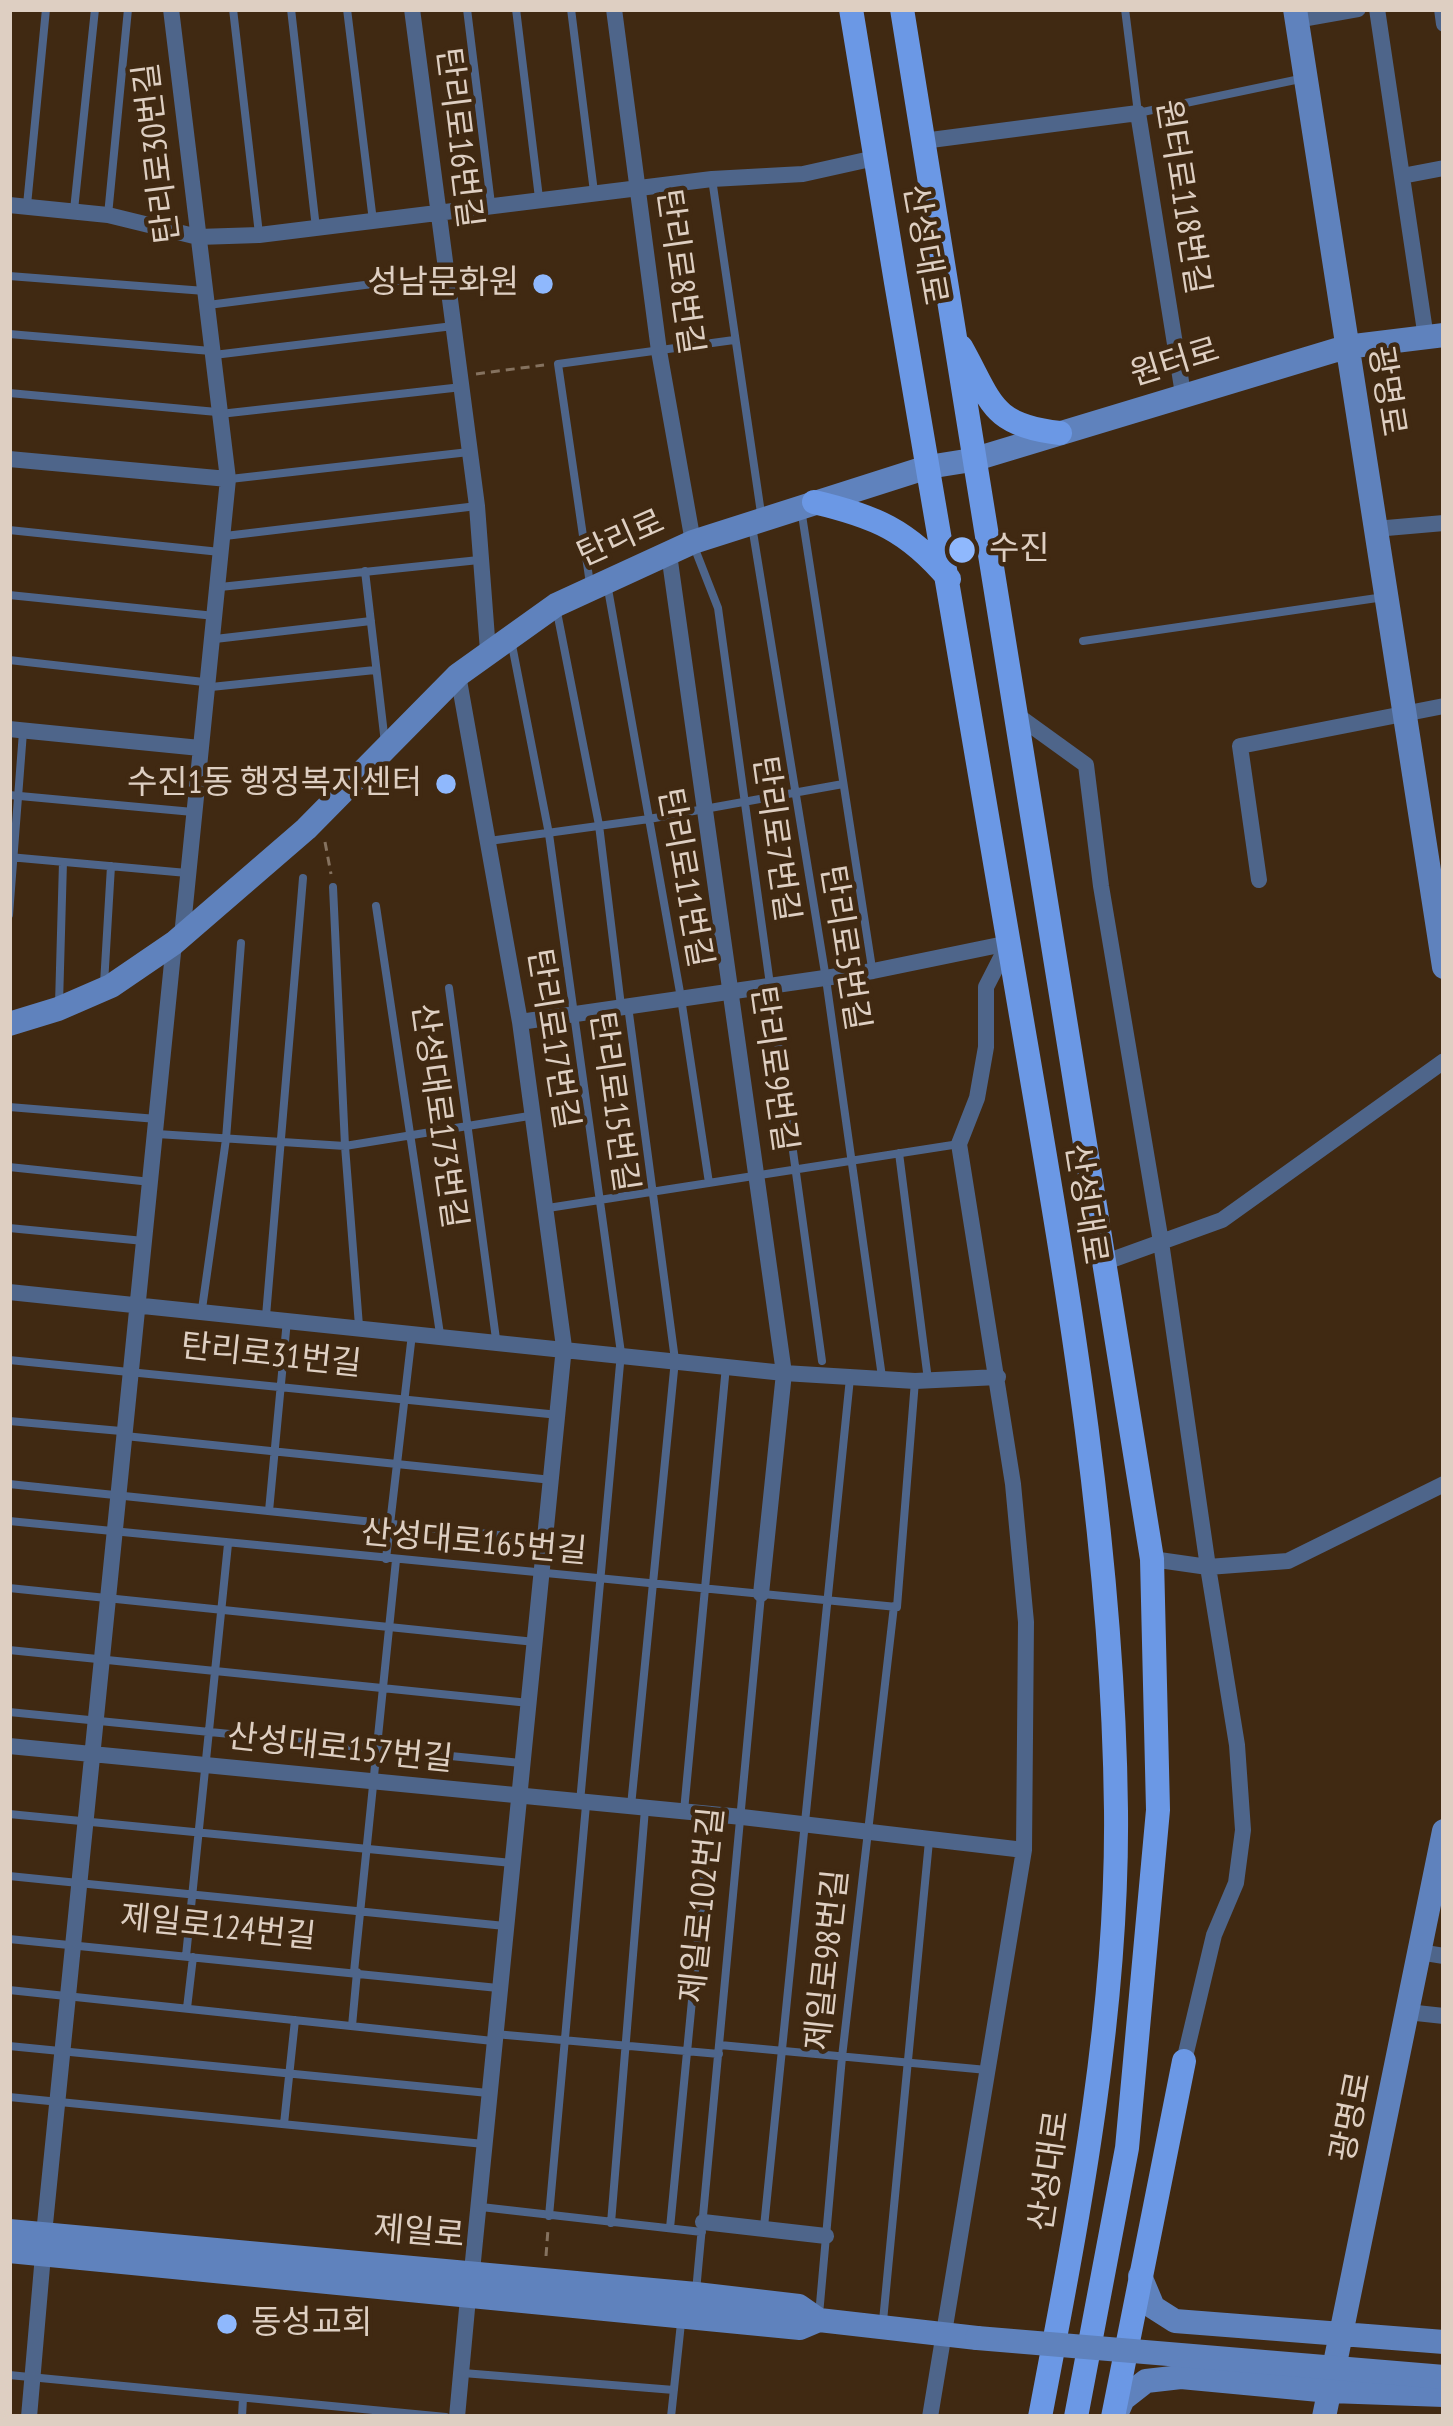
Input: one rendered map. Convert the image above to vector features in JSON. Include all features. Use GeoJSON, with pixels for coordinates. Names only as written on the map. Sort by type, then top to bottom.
{"type":"FeatureCollection","features":[{"type":"Feature","properties":{"kind":"main road","name":"산성대로"},"geometry":{"type":"LineString","coordinates":[[851,9],[1009,943],[1092,1462],[1108,1608],[1116,1816],[1107,1981],[1084,2189],[1040,2417]]}},
{"type":"Feature","properties":{"kind":"main road","name":"산성대로"},"geometry":{"type":"LineString","coordinates":[[902,9],[1152,1559],[1158,1810],[1127,2148],[1076,2417]]}},
{"type":"Feature","properties":{"kind":"main road","name":"광명로"},"geometry":{"type":"LineString","coordinates":[[1296,15],[1444,967]]}},
{"type":"Feature","properties":{"kind":"main road"},"geometry":{"type":"LineString","coordinates":[[952,330],[990,402],[1008,421],[1060,433]]}},
{"type":"Feature","properties":{"kind":"main road","name":"원터로"},"geometry":{"type":"LineString","coordinates":[[928,467],[972,460],[1346,347],[1435,337]]}},
{"type":"Feature","properties":{"kind":"main road","name":"탄리로"},"geometry":{"type":"LineString","coordinates":[[9,1024],[104,989],[178,939],[321,815],[458,674],[556,604],[693,542],[928,467]]}},
{"type":"Feature","properties":{"kind":"main road"},"geometry":{"type":"LineString","coordinates":[[807,505],[865,514],[885,523],[910,539],[949,579]]}},
{"type":"Feature","properties":{"kind":"main road","name":"광명로"},"geometry":{"type":"LineString","coordinates":[[1327,2404],[1407,2012],[1432,1954],[1444,1831]]}},
{"type":"Feature","properties":{"kind":"main road"},"geometry":{"type":"LineString","coordinates":[[1114,2417],[1184,2060]]}},
{"type":"Feature","properties":{"kind":"main road","name":"제일로"},"geometry":{"type":"LineString","coordinates":[[9,2231],[44,2245],[469,2298],[800,2328],[819,2320]]}},
{"type":"Feature","properties":{"kind":"main road","name":"제일로"},"geometry":{"type":"LineString","coordinates":[[9,2251],[44,2245],[472,2271],[799,2306],[819,2320],[946,2335],[1444,2377]]}},
{"type":"Feature","properties":{"kind":"main road"},"geometry":{"type":"LineString","coordinates":[[1139,2276],[1153,2307],[1174,2321],[1444,2342]]}},
{"type":"Feature","properties":{"kind":"main road"},"geometry":{"type":"LineString","coordinates":[[1114,2417],[1123,2399],[1146,2381],[1180,2378],[1327,2404],[1444,2395]]}},
{"type":"Feature","properties":{"kind":"street","name":"탄리로30번길"},"geometry":{"type":"LineString","coordinates":[[172,9],[228,479],[178,939]]}},
{"type":"Feature","properties":{"kind":"street","name":"탄리로16번길"},"geometry":{"type":"LineString","coordinates":[[412,9],[477,506],[488,651]]}},
{"type":"Feature","properties":{"kind":"street","name":"탄리로8번길"},"geometry":{"type":"LineString","coordinates":[[614,9],[659,351],[693,542]]}},
{"type":"Feature","properties":{"kind":"street"},"geometry":{"type":"LineString","coordinates":[[1296,15],[1358,9]]}},
{"type":"Feature","properties":{"kind":"street"},"geometry":{"type":"LineString","coordinates":[[1377,9],[1402,176],[1435,337]]}},
{"type":"Feature","properties":{"kind":"street"},"geometry":{"type":"LineString","coordinates":[[1442,9],[1444,24]]}},
{"type":"Feature","properties":{"kind":"street"},"geometry":{"type":"LineString","coordinates":[[923,141],[1138,113]]}},
{"type":"Feature","properties":{"kind":"street","name":"원터로118번길"},"geometry":{"type":"LineString","coordinates":[[1138,113],[1183,394]]}},
{"type":"Feature","properties":{"kind":"street"},"geometry":{"type":"LineString","coordinates":[[18,206],[108,215],[198,237],[259,236],[712,179],[803,174],[875,158]]}},
{"type":"Feature","properties":{"kind":"street"},"geometry":{"type":"LineString","coordinates":[[1402,176],[1444,168]]}},
{"type":"Feature","properties":{"kind":"street"},"geometry":{"type":"LineString","coordinates":[[9,459],[228,479]]}},
{"type":"Feature","properties":{"kind":"street"},"geometry":{"type":"LineString","coordinates":[[1375,529],[1444,523]]}},
{"type":"Feature","properties":{"kind":"street","name":"탄리로9번길"},"geometry":{"type":"LineString","coordinates":[[669,554],[784,1373],[761,1594]]}},
{"type":"Feature","properties":{"kind":"street","name":"탄리로17번길"},"geometry":{"type":"LineString","coordinates":[[458,674],[520,1022],[564,1347],[472,2271]]}},
{"type":"Feature","properties":{"kind":"street"},"geometry":{"type":"LineString","coordinates":[[1259,880],[1240,746],[1444,706]]}},
{"type":"Feature","properties":{"kind":"street"},"geometry":{"type":"LineString","coordinates":[[1013,713],[1087,765],[1100,886],[1161,1242],[1237,1745],[1243,1830],[1236,1883],[1214,1935],[1184,2060]]}},
{"type":"Feature","properties":{"kind":"street"},"geometry":{"type":"LineString","coordinates":[[16,730],[200,748]]}},
{"type":"Feature","properties":{"kind":"street","name":"탄리로31번길"},"geometry":{"type":"LineString","coordinates":[[114,1531],[178,939]]}},
{"type":"Feature","properties":{"kind":"street"},"geometry":{"type":"LineString","coordinates":[[520,1022],[826,979],[1009,943]]}},
{"type":"Feature","properties":{"kind":"street"},"geometry":{"type":"LineString","coordinates":[[930,2417],[1024,1850],[1026,1622],[1013,1484],[959,1144],[977,1098],[986,1047],[986,987],[1009,943]]}},
{"type":"Feature","properties":{"kind":"street","name":"산성대로"},"geometry":{"type":"LineString","coordinates":[[1103,1263],[1222,1220],[1444,1060]]}},
{"type":"Feature","properties":{"kind":"street"},"geometry":{"type":"LineString","coordinates":[[9,1292],[784,1373],[921,1381],[998,1377]]}},
{"type":"Feature","properties":{"kind":"street"},"geometry":{"type":"LineString","coordinates":[[1152,1559],[1208,1567],[1288,1561],[1444,1484]]}},
{"type":"Feature","properties":{"kind":"street","name":"제일로124번길"},"geometry":{"type":"LineString","coordinates":[[29,2417],[114,1531]]}},
{"type":"Feature","properties":{"kind":"street","name":"산성대로157번길"},"geometry":{"type":"LineString","coordinates":[[9,1746],[742,1817],[1024,1850]]}},
{"type":"Feature","properties":{"kind":"street"},"geometry":{"type":"LineString","coordinates":[[1407,2012],[1444,2016]]}},
{"type":"Feature","properties":{"kind":"street"},"geometry":{"type":"LineString","coordinates":[[702,2227],[826,2236]]}},
{"type":"Feature","properties":{"kind":"street"},"geometry":{"type":"LineString","coordinates":[[458,2417],[469,2298]]}},
{"type":"Feature","properties":{"kind":"lane"},"geometry":{"type":"LineString","coordinates":[[18,206],[46,9]]}},
{"type":"Feature","properties":{"kind":"lane"},"geometry":{"type":"LineString","coordinates":[[74,211],[95,9]]}},
{"type":"Feature","properties":{"kind":"lane"},"geometry":{"type":"LineString","coordinates":[[108,215],[128,9]]}},
{"type":"Feature","properties":{"kind":"lane"},"geometry":{"type":"LineString","coordinates":[[233,9],[259,236]]}},
{"type":"Feature","properties":{"kind":"lane"},"geometry":{"type":"LineString","coordinates":[[291,9],[316,228]]}},
{"type":"Feature","properties":{"kind":"lane"},"geometry":{"type":"LineString","coordinates":[[347,9],[373,221]]}},
{"type":"Feature","properties":{"kind":"lane"},"geometry":{"type":"LineString","coordinates":[[467,9],[491,207]]}},
{"type":"Feature","properties":{"kind":"lane"},"geometry":{"type":"LineString","coordinates":[[516,9],[539,202]]}},
{"type":"Feature","properties":{"kind":"lane"},"geometry":{"type":"LineString","coordinates":[[571,9],[595,195]]}},
{"type":"Feature","properties":{"kind":"lane","name":"원터로118번길"},"geometry":{"type":"LineString","coordinates":[[1125,9],[1138,113]]}},
{"type":"Feature","properties":{"kind":"lane"},"geometry":{"type":"LineString","coordinates":[[1138,113],[1307,78]]}},
{"type":"Feature","properties":{"kind":"lane","name":"탄리로5번길"},"geometry":{"type":"LineString","coordinates":[[712,179],[795,793],[882,1380]]}},
{"type":"Feature","properties":{"kind":"lane","name":"탄리로16번길"},"geometry":{"type":"LineString","coordinates":[[206,298],[446,274]]}},
{"type":"Feature","properties":{"kind":"lane","name":"탄리로30번길"},"geometry":{"type":"LineString","coordinates":[[9,276],[206,298]]}},
{"type":"Feature","properties":{"kind":"lane"},"geometry":{"type":"LineString","coordinates":[[9,334],[213,353],[453,326]]}},
{"type":"Feature","properties":{"kind":"lane"},"geometry":{"type":"LineString","coordinates":[[558,364],[734,340]]}},
{"type":"Feature","properties":{"kind":"lane","name":"탄리로11번길"},"geometry":{"type":"LineString","coordinates":[[558,364],[649,819],[709,1183]]}},
{"type":"Feature","properties":{"kind":"lane"},"geometry":{"type":"LineString","coordinates":[[9,394],[219,413],[461,381]]}},
{"type":"Feature","properties":{"kind":"lane"},"geometry":{"type":"LineString","coordinates":[[228,479],[469,452]]}},
{"type":"Feature","properties":{"kind":"lane"},"geometry":{"type":"LineString","coordinates":[[807,505],[873,971]]}},
{"type":"Feature","properties":{"kind":"lane"},"geometry":{"type":"LineString","coordinates":[[9,530],[223,544],[477,506]]}},
{"type":"Feature","properties":{"kind":"lane","name":"탄리로7번길"},"geometry":{"type":"LineString","coordinates":[[693,542],[718,608],[822,1360]]}},
{"type":"Feature","properties":{"kind":"lane"},"geometry":{"type":"LineString","coordinates":[[218,587],[483,559]]}},
{"type":"Feature","properties":{"kind":"lane"},"geometry":{"type":"LineString","coordinates":[[364,572],[386,750]]}},
{"type":"Feature","properties":{"kind":"lane"},"geometry":{"type":"LineString","coordinates":[[9,595],[215,616]]}},
{"type":"Feature","properties":{"kind":"lane"},"geometry":{"type":"LineString","coordinates":[[1083,641],[1386,597]]}},
{"type":"Feature","properties":{"kind":"lane"},"geometry":{"type":"LineString","coordinates":[[556,604],[599,825],[675,1360],[653,1584],[611,2222]]}},
{"type":"Feature","properties":{"kind":"lane"},"geometry":{"type":"LineString","coordinates":[[213,640],[370,621]]}},
{"type":"Feature","properties":{"kind":"lane","name":"탄리로15번길"},"geometry":{"type":"LineString","coordinates":[[510,636],[549,833],[621,1353],[600,1579]]}},
{"type":"Feature","properties":{"kind":"lane"},"geometry":{"type":"LineString","coordinates":[[9,660],[209,685],[375,670]]}},
{"type":"Feature","properties":{"kind":"lane"},"geometry":{"type":"LineString","coordinates":[[9,916],[16,730]]}},
{"type":"Feature","properties":{"kind":"lane"},"geometry":{"type":"LineString","coordinates":[[488,841],[649,819],[843,784]]}},
{"type":"Feature","properties":{"kind":"lane"},"geometry":{"type":"LineString","coordinates":[[14,795],[194,812]]}},
{"type":"Feature","properties":{"kind":"lane"},"geometry":{"type":"LineString","coordinates":[[12,857],[188,873]]}},
{"type":"Feature","properties":{"kind":"lane"},"geometry":{"type":"LineString","coordinates":[[58,1009],[63,862]]}},
{"type":"Feature","properties":{"kind":"lane"},"geometry":{"type":"LineString","coordinates":[[104,989],[111,866]]}},
{"type":"Feature","properties":{"kind":"lane"},"geometry":{"type":"LineString","coordinates":[[266,1316],[303,878]]}},
{"type":"Feature","properties":{"kind":"lane"},"geometry":{"type":"LineString","coordinates":[[333,887],[359,1328]]}},
{"type":"Feature","properties":{"kind":"lane","name":"산성대로173번길"},"geometry":{"type":"LineString","coordinates":[[376,906],[440,1336]]}},
{"type":"Feature","properties":{"kind":"lane"},"geometry":{"type":"LineString","coordinates":[[202,1311],[226,1139],[241,943]]}},
{"type":"Feature","properties":{"kind":"lane","name":"산성대로173번길"},"geometry":{"type":"LineString","coordinates":[[449,988],[496,1341]]}},
{"type":"Feature","properties":{"kind":"lane"},"geometry":{"type":"LineString","coordinates":[[9,1107],[226,1139],[345,1146],[534,1115]]}},
{"type":"Feature","properties":{"kind":"lane"},"geometry":{"type":"LineString","coordinates":[[548,1208],[959,1144]]}},
{"type":"Feature","properties":{"kind":"lane"},"geometry":{"type":"LineString","coordinates":[[894,1606],[921,1381],[898,1153]]}},
{"type":"Feature","properties":{"kind":"lane"},"geometry":{"type":"LineString","coordinates":[[9,1167],[151,1181]]}},
{"type":"Feature","properties":{"kind":"lane"},"geometry":{"type":"LineString","coordinates":[[9,1228],[144,1241]]}},
{"type":"Feature","properties":{"kind":"lane"},"geometry":{"type":"LineString","coordinates":[[269,1511],[287,1318]]}},
{"type":"Feature","properties":{"kind":"lane"},"geometry":{"type":"LineString","coordinates":[[352,2026],[390,1626],[390,1524],[412,1333]]}},
{"type":"Feature","properties":{"kind":"lane"},"geometry":{"type":"LineString","coordinates":[[9,1360],[130,1371]]}},
{"type":"Feature","properties":{"kind":"lane"},"geometry":{"type":"LineString","coordinates":[[684,1812],[725,1366]]}},
{"type":"Feature","properties":{"kind":"lane","name":"탄리로31번길"},"geometry":{"type":"LineString","coordinates":[[130,1371],[405,1401]]}},
{"type":"Feature","properties":{"kind":"lane"},"geometry":{"type":"LineString","coordinates":[[764,2228],[850,1378]]}},
{"type":"Feature","properties":{"kind":"lane"},"geometry":{"type":"LineString","coordinates":[[405,1401],[560,1415]]}},
{"type":"Feature","properties":{"kind":"lane"},"geometry":{"type":"LineString","coordinates":[[9,1421],[554,1480]]}},
{"type":"Feature","properties":{"kind":"lane"},"geometry":{"type":"LineString","coordinates":[[9,1484],[547,1540]]}},
{"type":"Feature","properties":{"kind":"lane","name":"산성대로165번길"},"geometry":{"type":"LineString","coordinates":[[9,1521],[894,1606]]}},
{"type":"Feature","properties":{"kind":"lane"},"geometry":{"type":"LineString","coordinates":[[187,2008],[191,1895],[228,1544]]}},
{"type":"Feature","properties":{"kind":"lane"},"geometry":{"type":"LineString","coordinates":[[549,2216],[600,1579]]}},
{"type":"Feature","properties":{"kind":"lane"},"geometry":{"type":"LineString","coordinates":[[9,1588],[537,1642]]}},
{"type":"Feature","properties":{"kind":"lane","name":"제일로102번길"},"geometry":{"type":"LineString","coordinates":[[696,2294],[761,1594]]}},
{"type":"Feature","properties":{"kind":"lane","name":"제일로98번길"},"geometry":{"type":"LineString","coordinates":[[819,2320],[842,2057],[894,1606]]}},
{"type":"Feature","properties":{"kind":"lane"},"geometry":{"type":"LineString","coordinates":[[9,1650],[531,1703]]}},
{"type":"Feature","properties":{"kind":"lane"},"geometry":{"type":"LineString","coordinates":[[9,1712],[524,1763]]}},
{"type":"Feature","properties":{"kind":"lane"},"geometry":{"type":"LineString","coordinates":[[9,1814],[513,1863]]}},
{"type":"Feature","properties":{"kind":"lane"},"geometry":{"type":"LineString","coordinates":[[670,2228],[710,1814]]}},
{"type":"Feature","properties":{"kind":"lane"},"geometry":{"type":"LineString","coordinates":[[883,2328],[929,1839]]}},
{"type":"Feature","properties":{"kind":"lane"},"geometry":{"type":"LineString","coordinates":[[9,1876],[80,1883]]}},
{"type":"Feature","properties":{"kind":"lane","name":"제일로124번길"},"geometry":{"type":"LineString","coordinates":[[80,1883],[506,1926]]}},
{"type":"Feature","properties":{"kind":"lane"},"geometry":{"type":"LineString","coordinates":[[9,1939],[74,1944]]}},
{"type":"Feature","properties":{"kind":"lane","name":"제일로124번길"},"geometry":{"type":"LineString","coordinates":[[74,1944],[500,1988]]}},
{"type":"Feature","properties":{"kind":"lane"},"geometry":{"type":"LineString","coordinates":[[9,1990],[352,2026],[687,2051],[782,2051],[990,2070]]}},
{"type":"Feature","properties":{"kind":"lane"},"geometry":{"type":"LineString","coordinates":[[284,2123],[296,2020]]}},
{"type":"Feature","properties":{"kind":"lane"},"geometry":{"type":"LineString","coordinates":[[9,2046],[490,2093]]}},
{"type":"Feature","properties":{"kind":"lane"},"geometry":{"type":"LineString","coordinates":[[9,2097],[484,2144]]}},
{"type":"Feature","properties":{"kind":"lane"},"geometry":{"type":"LineString","coordinates":[[479,2207],[670,2228],[702,2227]]}},
{"type":"Feature","properties":{"kind":"lane"},"geometry":{"type":"LineString","coordinates":[[671,2417],[681,2316]]}},
{"type":"Feature","properties":{"kind":"lane"},"geometry":{"type":"LineString","coordinates":[[462,2373],[674,2390]]}},
{"type":"Feature","properties":{"kind":"lane"},"geometry":{"type":"LineString","coordinates":[[9,2375],[446,2417]]}},
{"type":"Feature","properties":{"kind":"lane"},"geometry":{"type":"LineString","coordinates":[[242,2417],[243,2398]]}},
{"type":"Feature","properties":{"kind":"path"},"geometry":{"type":"LineString","coordinates":[[461,381],[558,364]]}},
{"type":"Feature","properties":{"kind":"path"},"geometry":{"type":"LineString","coordinates":[[321,815],[333,887]]}},
{"type":"Feature","properties":{"kind":"path"},"geometry":{"type":"LineString","coordinates":[[544,2278],[549,2216]]}},
{"type":"Feature","properties":{"kind":"place","name":"성남문화원"},"geometry":{"type":"Point","coordinates":[543,284]}},
{"type":"Feature","properties":{"kind":"place","name":"수진"},"geometry":{"type":"Point","coordinates":[962,550]}},
{"type":"Feature","properties":{"kind":"place","name":"수진1동 행정복지센터"},"geometry":{"type":"Point","coordinates":[446,784]}},
{"type":"Feature","properties":{"kind":"place","name":"동성교회"},"geometry":{"type":"Point","coordinates":[227,2324]}}]}
